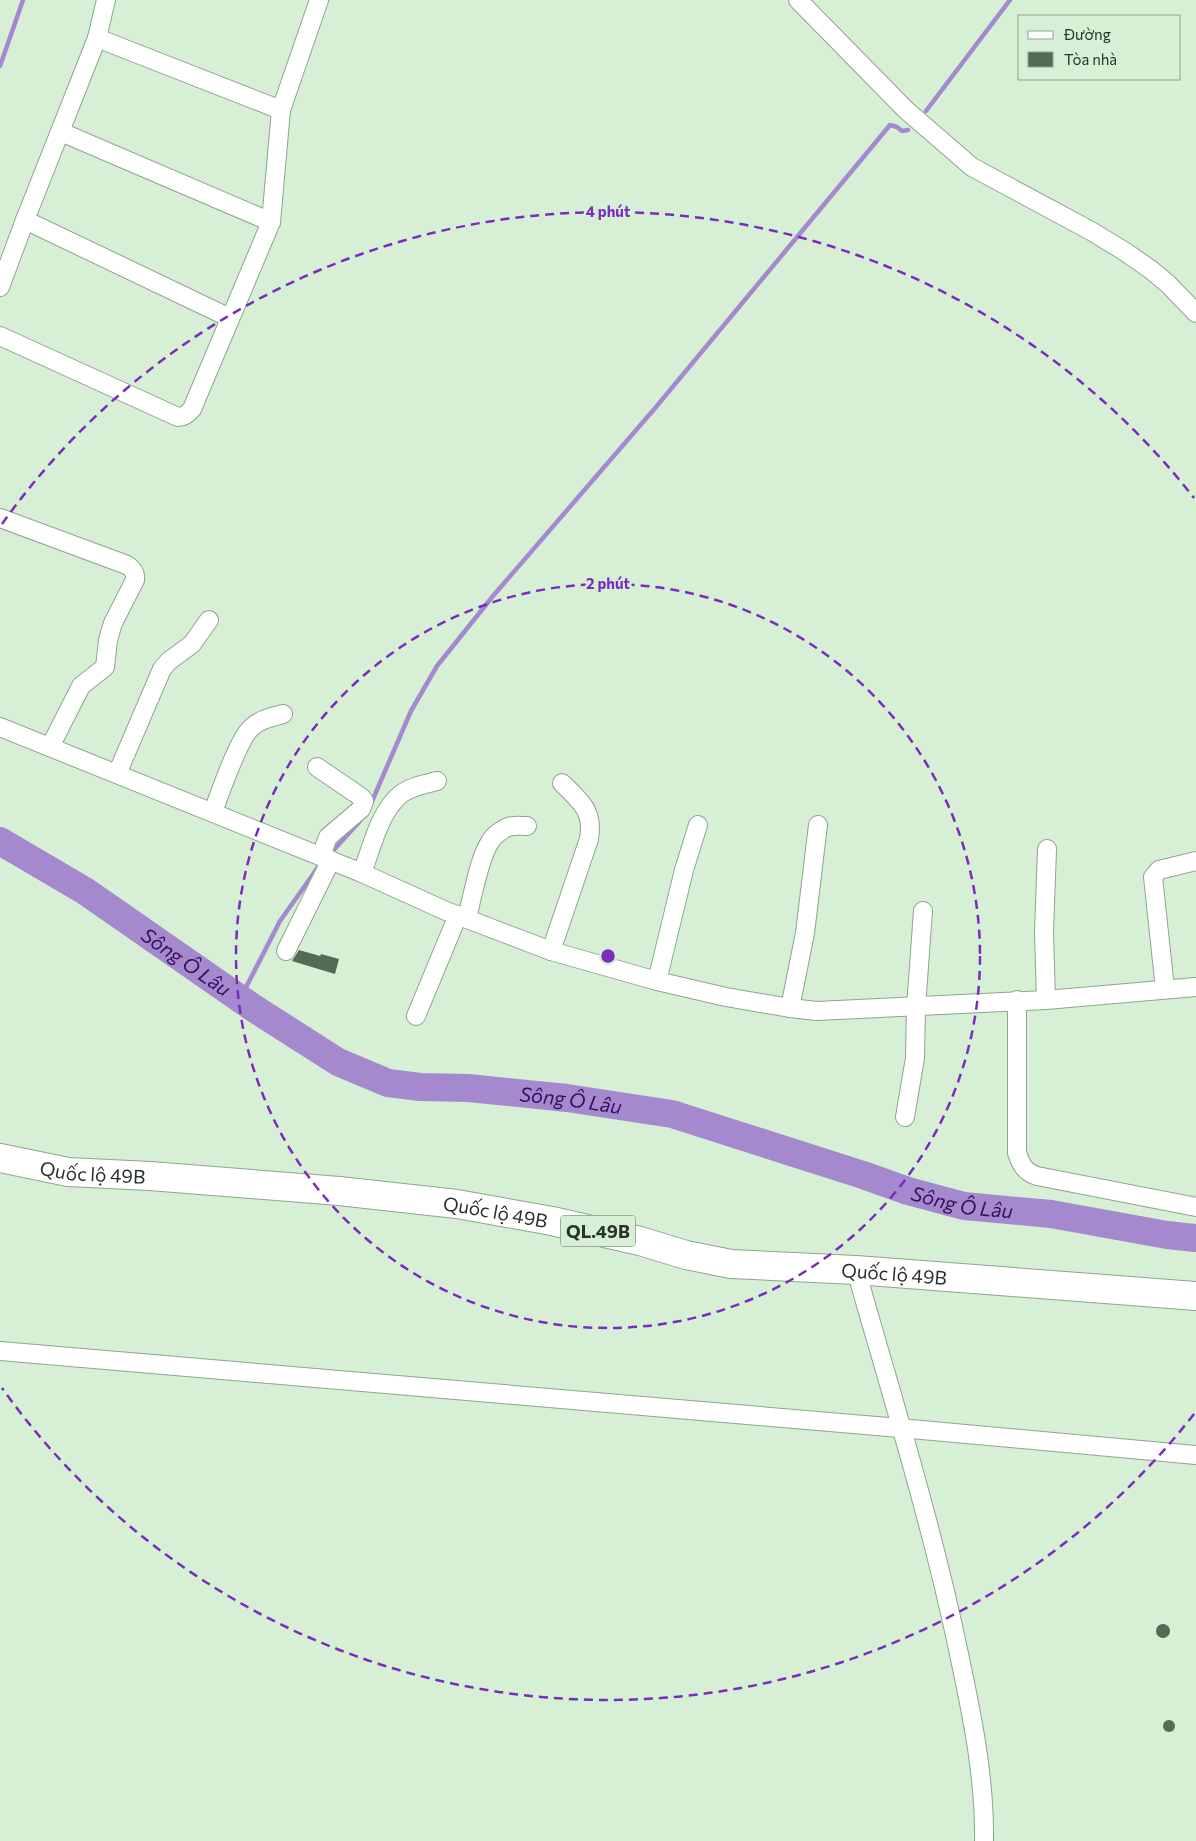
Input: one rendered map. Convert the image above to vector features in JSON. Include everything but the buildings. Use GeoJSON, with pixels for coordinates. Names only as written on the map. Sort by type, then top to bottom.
{"type":"FeatureCollection","features":[{"type":"Feature","properties":{"kind":"main road","name":"Quốc lộ 49B"},"geometry":{"type":"LineString","coordinates":[[0,1158],[68,1172],[150,1176],[339,1191],[457,1204],[552,1221],[640,1240],[686,1255],[731,1264],[856,1270],[1196,1296]]}},
{"type":"Feature","properties":{"kind":"street"},"geometry":{"type":"LineString","coordinates":[[0,287],[24,220],[61,132],[97,38],[106,0]]}},
{"type":"Feature","properties":{"kind":"street"},"geometry":{"type":"LineString","coordinates":[[0,336],[178,417],[183,417],[192,409],[270,222],[281,110],[319,0]]}},
{"type":"Feature","properties":{"kind":"street"},"geometry":{"type":"LineString","coordinates":[[798,0],[906,110],[972,167],[1091,231],[1124,251],[1168,284],[1196,313]]}},
{"type":"Feature","properties":{"kind":"street"},"geometry":{"type":"LineString","coordinates":[[97,38],[281,110]]}},
{"type":"Feature","properties":{"kind":"street"},"geometry":{"type":"LineString","coordinates":[[61,132],[270,222]]}},
{"type":"Feature","properties":{"kind":"street"},"geometry":{"type":"LineString","coordinates":[[24,220],[230,318]]}},
{"type":"Feature","properties":{"kind":"street"},"geometry":{"type":"LineString","coordinates":[[0,518],[127,564],[134,571],[135,580],[112,623],[105,667],[103,671],[88,679],[81,686],[50,747]]}},
{"type":"Feature","properties":{"kind":"street"},"geometry":{"type":"LineString","coordinates":[[117,774],[165,664],[192,644],[209,620]]}},
{"type":"Feature","properties":{"kind":"street"},"geometry":{"type":"LineString","coordinates":[[213,812],[243,740],[251,728],[263,720],[283,714]]}},
{"type":"Feature","properties":{"kind":"street"},"geometry":{"type":"LineString","coordinates":[[0,727],[326,858],[462,917],[551,951],[726,998],[817,1011],[1046,1000],[1196,987]]}},
{"type":"Feature","properties":{"kind":"street"},"geometry":{"type":"LineString","coordinates":[[286,951],[326,858],[328,837],[361,809],[364,801],[317,767]]}},
{"type":"Feature","properties":{"kind":"street"},"geometry":{"type":"LineString","coordinates":[[362,873],[383,818],[392,803],[403,793],[437,780]]}},
{"type":"Feature","properties":{"kind":"street"},"geometry":{"type":"LineString","coordinates":[[551,951],[591,829],[587,811],[582,802],[562,783]]}},
{"type":"Feature","properties":{"kind":"street"},"geometry":{"type":"LineString","coordinates":[[416,1016],[462,917],[489,842],[506,828],[516,825],[528,826]]}},
{"type":"Feature","properties":{"kind":"street"},"geometry":{"type":"LineString","coordinates":[[657,981],[684,870],[698,825]]}},
{"type":"Feature","properties":{"kind":"street"},"geometry":{"type":"LineString","coordinates":[[790,1008],[805,933],[818,825]]}},
{"type":"Feature","properties":{"kind":"street"},"geometry":{"type":"LineString","coordinates":[[1046,1000],[1044,932],[1047,849]]}},
{"type":"Feature","properties":{"kind":"street"},"geometry":{"type":"LineString","coordinates":[[1165,989],[1154,876],[1159,870],[1196,861]]}},
{"type":"Feature","properties":{"kind":"street"},"geometry":{"type":"LineString","coordinates":[[905,1116],[915,1058],[916,1007],[924,911]]}},
{"type":"Feature","properties":{"kind":"street"},"geometry":{"type":"LineString","coordinates":[[1016,1000],[1018,1153],[1020,1162],[1025,1169],[1037,1176],[1196,1207]]}},
{"type":"Feature","properties":{"kind":"street"},"geometry":{"type":"LineString","coordinates":[[856,1270],[947,1598],[970,1708],[982,1792],[984,1841]]}},
{"type":"Feature","properties":{"kind":"street"},"geometry":{"type":"LineString","coordinates":[[0,1351],[1196,1455]]}},
{"type":"Feature","properties":{"kind":"waterway"},"geometry":{"type":"LineString","coordinates":[[0,66],[23,0]]}},
{"type":"Feature","properties":{"kind":"waterway"},"geometry":{"type":"LineString","coordinates":[[926,111],[1010,0]]}},
{"type":"Feature","properties":{"kind":"waterway"},"geometry":{"type":"LineString","coordinates":[[370,806],[411,711],[437,666],[493,596],[656,407],[890,125],[902,131],[908,130]]}},
{"type":"Feature","properties":{"kind":"waterway"},"geometry":{"type":"LineString","coordinates":[[330,854],[360,821]]}},
{"type":"Feature","properties":{"kind":"waterway","name":"Sông Ô Lâu"},"geometry":{"type":"LineString","coordinates":[[0,841],[85,891],[252,1007],[338,1062],[388,1083],[420,1087],[468,1088],[567,1098],[672,1114],[908,1191],[964,1206],[1051,1214],[1167,1235],[1196,1238]]}},
{"type":"Feature","properties":{"kind":"waterway"},"geometry":{"type":"LineString","coordinates":[[240,999],[280,921],[321,863]]}}]}
